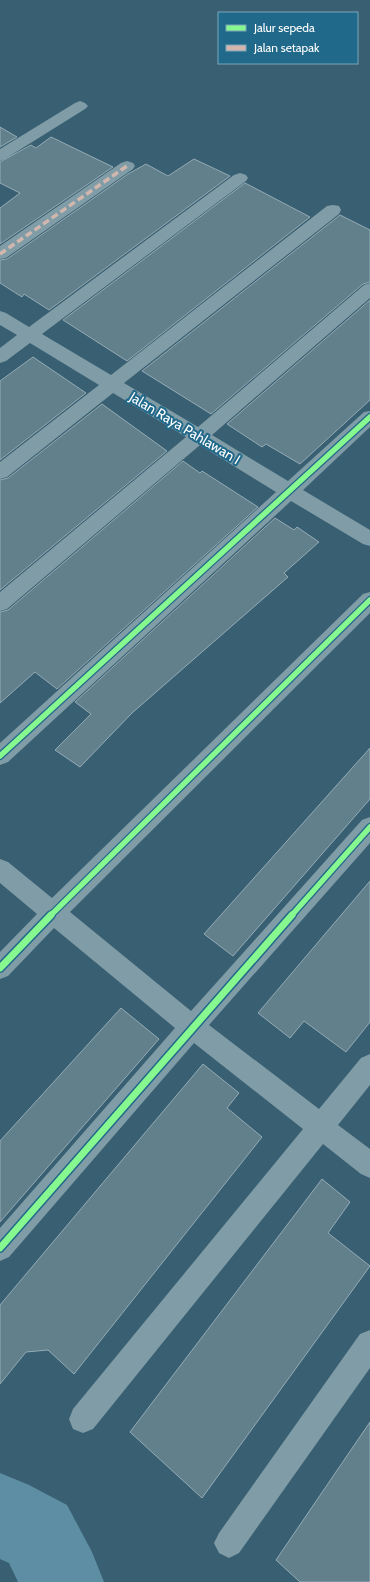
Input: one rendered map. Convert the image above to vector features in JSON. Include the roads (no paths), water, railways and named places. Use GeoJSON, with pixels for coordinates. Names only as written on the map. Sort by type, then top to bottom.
{"type":"FeatureCollection","features":[{"type":"Feature","properties":{"kind":"street"},"geometry":{"type":"LineString","coordinates":[[0,156],[80,106]]}},
{"type":"Feature","properties":{"kind":"street"},"geometry":{"type":"LineString","coordinates":[[0,254],[127,166]]}},
{"type":"Feature","properties":{"kind":"street"},"geometry":{"type":"LineString","coordinates":[[0,357],[240,178]]}},
{"type":"Feature","properties":{"kind":"street"},"geometry":{"type":"LineString","coordinates":[[0,472],[333,210]]}},
{"type":"Feature","properties":{"kind":"street"},"geometry":{"type":"LineString","coordinates":[[0,604],[370,289]]}},
{"type":"Feature","properties":{"kind":"street","name":"Jalan Raya Pahlawan I"},"geometry":{"type":"LineString","coordinates":[[0,317],[370,539]]}},
{"type":"Feature","properties":{"kind":"street"},"geometry":{"type":"LineString","coordinates":[[0,756],[370,417]]}},
{"type":"Feature","properties":{"kind":"street"},"geometry":{"type":"LineString","coordinates":[[0,968],[53,913],[370,600]]}},
{"type":"Feature","properties":{"kind":"street"},"geometry":{"type":"LineString","coordinates":[[0,1248],[192,1027],[370,827]]}},
{"type":"Feature","properties":{"kind":"street"},"geometry":{"type":"LineString","coordinates":[[0,869],[192,1027],[322,1126],[370,1166]]}},
{"type":"Feature","properties":{"kind":"street"},"geometry":{"type":"LineString","coordinates":[[83,1419],[370,1066]]}},
{"type":"Feature","properties":{"kind":"street"},"geometry":{"type":"LineString","coordinates":[[229,1543],[370,1344]]}},
{"type":"Feature","properties":{"kind":"waterway"},"geometry":{"type":"LineString","coordinates":[[0,1514],[38,1534],[62,1582]]}}]}
